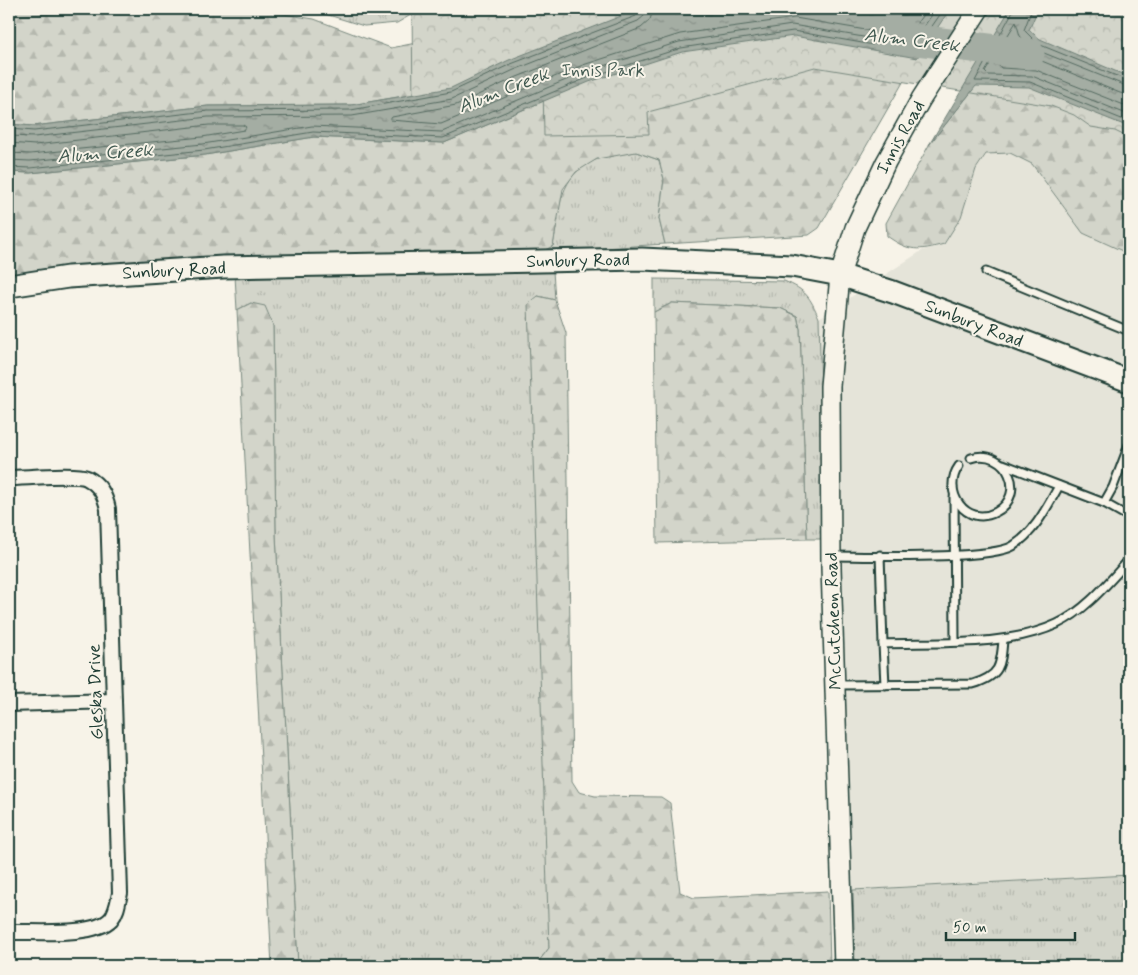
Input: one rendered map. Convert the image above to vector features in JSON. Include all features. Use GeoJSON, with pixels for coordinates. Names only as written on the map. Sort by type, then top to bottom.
{"type":"FeatureCollection","features":[{"type":"Feature","properties":{"kind":"main road","name":"Innis Road"},"geometry":{"type":"LineString","coordinates":[[840,275],[855,228],[886,162],[921,99],[979,9]]}},
{"type":"Feature","properties":{"kind":"main road","name":"Sunbury Road"},"geometry":{"type":"LineString","coordinates":[[9,286],[68,277],[223,267],[603,260],[792,266],[840,275],[893,292],[1129,381]]}},
{"type":"Feature","properties":{"kind":"main road","name":"McCutcheon Road"},"geometry":{"type":"LineString","coordinates":[[840,275],[830,386],[831,556],[844,966]]}},
{"type":"Feature","properties":{"kind":"street","name":"Gleska Drive"},"geometry":{"type":"LineString","coordinates":[[9,478],[85,477],[97,484],[105,495],[108,509],[120,894],[117,907],[110,919],[99,927],[86,930],[9,932]]}},
{"type":"Feature","properties":{"kind":"street"},"geometry":{"type":"LineString","coordinates":[[9,704],[114,701]]}},
{"type":"Feature","properties":{"kind":"lane"},"geometry":{"type":"LineString","coordinates":[[986,272],[1129,332]]}},
{"type":"Feature","properties":{"kind":"lane"},"geometry":{"type":"LineString","coordinates":[[1104,503],[1113,487],[1129,445]]}},
{"type":"Feature","properties":{"kind":"lane"},"geometry":{"type":"LineString","coordinates":[[971,458],[982,456],[1001,462],[1104,503],[1129,517]]}},
{"type":"Feature","properties":{"kind":"lane"},"geometry":{"type":"LineString","coordinates":[[954,497],[967,512],[976,515],[995,512],[1009,498],[1012,489],[1007,470],[1001,462]]}},
{"type":"Feature","properties":{"kind":"lane"},"geometry":{"type":"LineString","coordinates":[[954,642],[955,554],[953,477],[959,466]]}},
{"type":"Feature","properties":{"kind":"lane"},"geometry":{"type":"LineString","coordinates":[[831,556],[986,554],[1013,546],[1040,520],[1060,486]]}},
{"type":"Feature","properties":{"kind":"lane"},"geometry":{"type":"LineString","coordinates":[[880,555],[885,685]]}},
{"type":"Feature","properties":{"kind":"lane"},"geometry":{"type":"LineString","coordinates":[[883,644],[1003,640],[1057,624],[1093,599],[1129,559]]}},
{"type":"Feature","properties":{"kind":"lane"},"geometry":{"type":"LineString","coordinates":[[835,685],[974,684],[988,680],[1001,666],[1003,640]]}},
{"type":"Feature","properties":{"kind":"shaded area"},"geometry":{"type":"Polygon","coordinates":[[[1011,153],[1032,164],[1083,233],[1129,254],[1129,875],[843,890],[825,539],[819,318],[923,250],[944,244],[961,217],[976,169],[987,154],[1011,153]]]}},
{"type":"Feature","properties":{"kind":"green space"},"geometry":{"type":"Polygon","coordinates":[[[37,9],[144,9],[9,16],[9,11],[37,9]]]}},
{"type":"Feature","properties":{"kind":"green space"},"geometry":{"type":"Polygon","coordinates":[[[144,9],[252,9],[314,19],[391,48],[426,41],[451,88],[351,105],[208,106],[33,126],[9,124],[9,16],[144,9]]]}},
{"type":"Feature","properties":{"kind":"green space"},"geometry":{"type":"Polygon","coordinates":[[[309,9],[421,9],[397,23],[364,26],[309,9]]]}},
{"type":"Feature","properties":{"kind":"green space","name":"Innis Park"},"geometry":{"type":"Polygon","coordinates":[[[412,9],[1129,9],[1129,138],[1115,131],[1091,127],[1074,115],[1051,106],[815,67],[648,112],[649,134],[544,136],[543,83],[413,106],[412,9]]]}},
{"type":"Feature","properties":{"kind":"green space"},"geometry":{"type":"Polygon","coordinates":[[[917,58],[819,228],[809,235],[665,244],[659,219],[664,179],[659,160],[636,152],[597,159],[576,172],[563,189],[553,246],[541,252],[206,257],[9,280],[9,172],[30,173],[205,155],[314,137],[444,143],[589,82],[917,58]]]}},
{"type":"Feature","properties":{"kind":"green space"},"geometry":{"type":"Polygon","coordinates":[[[976,86],[1029,87],[1129,127],[1129,254],[1083,233],[1032,164],[1010,153],[986,154],[976,169],[961,217],[944,244],[914,249],[902,245],[887,236],[886,223],[929,145],[976,86]]]}},
{"type":"Feature","properties":{"kind":"green space"},"geometry":{"type":"Polygon","coordinates":[[[636,152],[659,160],[664,179],[659,219],[665,244],[541,252],[553,246],[559,207],[568,183],[575,174],[585,165],[598,159],[636,152]]]}},
{"type":"Feature","properties":{"kind":"green space"},"geometry":{"type":"Polygon","coordinates":[[[553,271],[555,300],[538,296],[549,948],[536,965],[298,966],[276,535],[273,325],[251,303],[237,310],[235,276],[553,271]]]}},
{"type":"Feature","properties":{"kind":"green space"},"geometry":{"type":"Polygon","coordinates":[[[654,279],[784,281],[802,291],[810,299],[819,318],[825,539],[807,539],[800,329],[797,316],[780,308],[672,303],[654,312],[654,279]]]}},
{"type":"Feature","properties":{"kind":"green space"},"geometry":{"type":"Polygon","coordinates":[[[538,296],[555,300],[566,333],[572,781],[579,792],[595,796],[661,797],[670,803],[680,892],[694,898],[828,891],[830,966],[511,966],[536,965],[549,948],[528,304],[538,296]]]}},
{"type":"Feature","properties":{"kind":"green space"},"geometry":{"type":"Polygon","coordinates":[[[251,303],[265,306],[273,325],[276,535],[298,966],[272,966],[237,310],[251,303]]]}},
{"type":"Feature","properties":{"kind":"green space"},"geometry":{"type":"Polygon","coordinates":[[[672,303],[780,308],[797,316],[800,329],[807,539],[657,543],[654,312],[672,303]]]}},
{"type":"Feature","properties":{"kind":"green space"},"geometry":{"type":"Polygon","coordinates":[[[1129,875],[1129,966],[855,966],[853,890],[1129,875]]]}},
{"type":"Feature","properties":{"kind":"water"},"geometry":{"type":"Polygon","coordinates":[[[639,9],[950,9],[917,58],[794,36],[682,52],[589,82],[444,143],[314,137],[205,155],[30,173],[9,172],[9,124],[33,126],[208,106],[351,105],[451,88],[509,60],[639,9]]]}},
{"type":"Feature","properties":{"kind":"water"},"geometry":{"type":"Polygon","coordinates":[[[1010,9],[1038,9],[1029,30],[1040,39],[1129,77],[1129,127],[1029,87],[976,86],[929,145],[1010,9]]]}},
{"type":"Feature","properties":{"kind":"waterway","name":"Alum Creek"},"geometry":{"type":"LineString","coordinates":[[885,36],[1029,54]]}}]}
